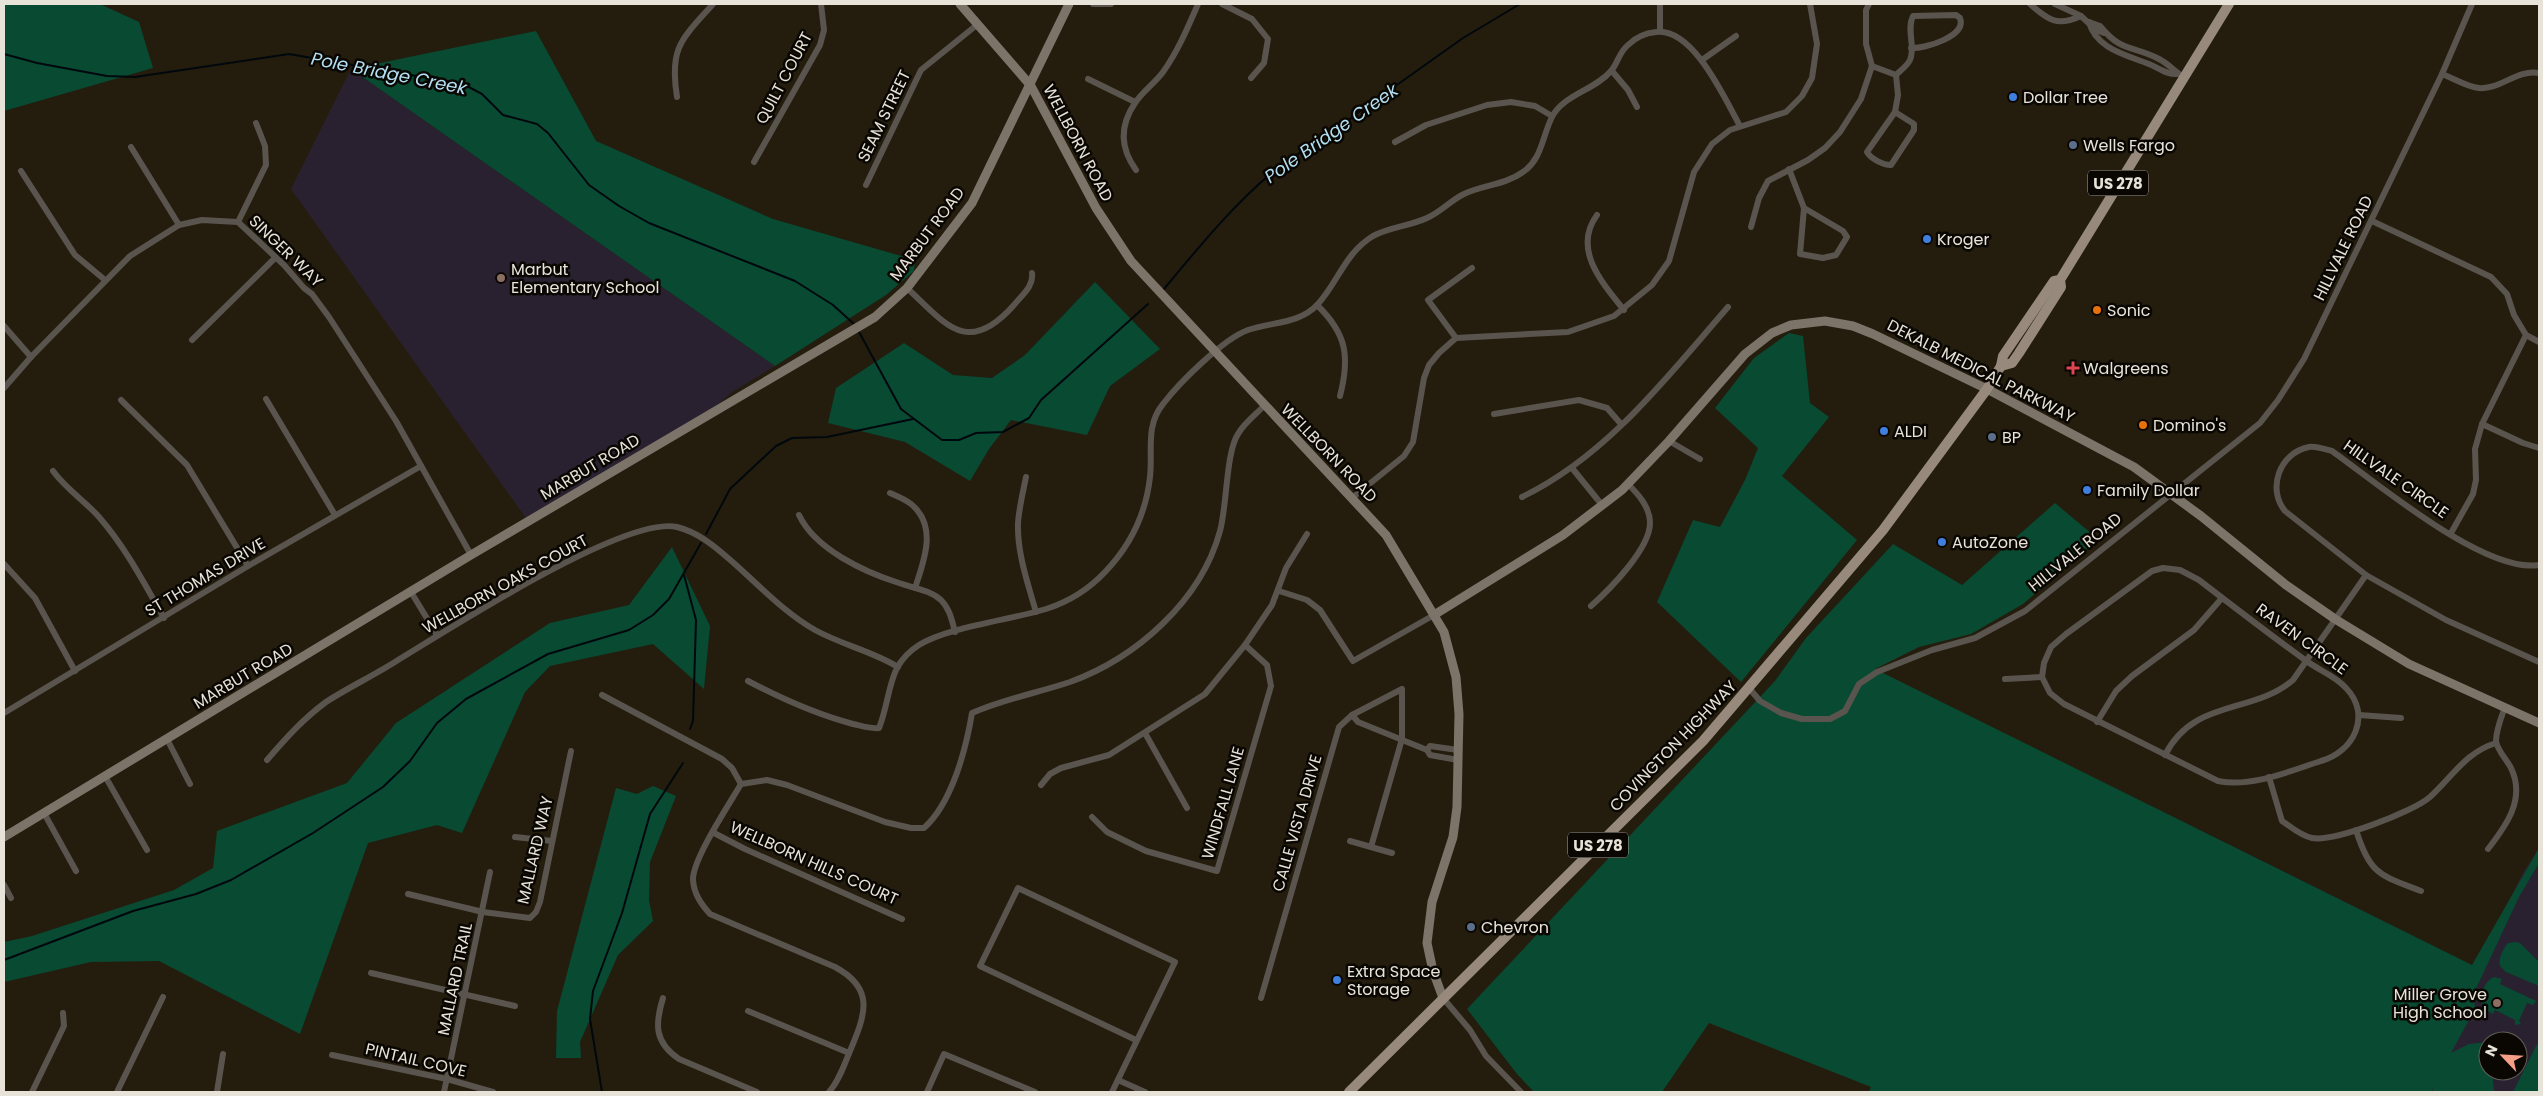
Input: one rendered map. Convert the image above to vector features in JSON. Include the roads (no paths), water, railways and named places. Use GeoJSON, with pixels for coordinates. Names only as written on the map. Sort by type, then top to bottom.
{"type":"FeatureCollection","features":[{"type":"Feature","properties":{"kind":"main road","name":"COVINGTON HIGHWAY"},"geometry":{"type":"LineString","coordinates":[[1349,1092],[1703,741],[1883,530],[1987,389],[2001,366],[2003,356],[2054,281],[2060,280],[2181,75],[2229,4]]}},
{"type":"Feature","properties":{"kind":"street"},"geometry":{"type":"LineString","coordinates":[[677,97],[675,59],[680,42],[713,4]]}},
{"type":"Feature","properties":{"kind":"street","name":"QUILT COURT"},"geometry":{"type":"LineString","coordinates":[[754,162],[820,45],[824,30],[821,4]]}},
{"type":"Feature","properties":{"kind":"street","name":"WELLBORN ROAD"},"geometry":{"type":"LineString","coordinates":[[960,4],[1031,86],[1044,106],[1096,208],[1131,261],[1214,353],[1386,535],[1444,632],[1456,677],[1457,807],[1453,837],[1432,902],[1427,930],[1429,957],[1443,998]]}},
{"type":"Feature","properties":{"kind":"street","name":"MARBUT ROAD"},"geometry":{"type":"LineString","coordinates":[[4,837],[471,555],[875,317],[907,288],[972,203],[1031,86],[1069,4]]}},
{"type":"Feature","properties":{"kind":"street"},"geometry":{"type":"LineString","coordinates":[[1094,4],[1111,4]]}},
{"type":"Feature","properties":{"kind":"street"},"geometry":{"type":"LineString","coordinates":[[1136,170],[1126,157],[1125,122],[1135,102],[1163,73],[1179,45],[1198,4]]}},
{"type":"Feature","properties":{"kind":"street"},"geometry":{"type":"LineString","coordinates":[[1222,4],[1252,19],[1268,38],[1264,63],[1251,78]]}},
{"type":"Feature","properties":{"kind":"street"},"geometry":{"type":"LineString","coordinates":[[1660,4],[1660,31]]}},
{"type":"Feature","properties":{"kind":"street"},"geometry":{"type":"LineString","coordinates":[[1352,498],[1404,456],[1413,442],[1424,378],[1429,366],[1439,353],[1456,338],[1568,332],[1601,322],[1624,310],[1652,285],[1669,260],[1686,194],[1694,172],[1707,151],[1720,137],[1740,126],[1759,122],[1786,112],[1802,96],[1812,78],[1817,44],[1810,4]]}},
{"type":"Feature","properties":{"kind":"street"},"geometry":{"type":"LineString","coordinates":[[1750,227],[1764,185],[1775,176],[1789,170],[1825,148],[1840,132],[1861,99],[1872,66],[1866,44],[1866,10],[1869,4]]}},
{"type":"Feature","properties":{"kind":"street"},"geometry":{"type":"LineString","coordinates":[[2030,4],[2050,20],[2069,22],[2081,16]]}},
{"type":"Feature","properties":{"kind":"street"},"geometry":{"type":"LineString","coordinates":[[2055,4],[2100,26],[2106,34],[2124,47],[2158,58],[2176,68],[2181,75]]}},
{"type":"Feature","properties":{"kind":"street","name":"HILLVALE ROAD"},"geometry":{"type":"LineString","coordinates":[[1749,688],[1760,701],[1782,713],[1802,719],[1830,719],[1844,711],[1859,684],[1877,672],[1932,650],[1975,638],[2025,611],[2127,527],[2260,423],[2278,400],[2304,359],[2442,74],[2472,4]]}},
{"type":"Feature","properties":{"kind":"street"},"geometry":{"type":"LineString","coordinates":[[1896,75],[1909,62],[1911,48],[1910,22],[1913,16],[1956,15],[1960,18],[1960,27],[1957,33],[1926,46],[1911,48]]}},
{"type":"Feature","properties":{"kind":"street"},"geometry":{"type":"LineString","coordinates":[[2089,22],[2093,33],[2122,56],[2147,63],[2171,75],[2181,75]]}},
{"type":"Feature","properties":{"kind":"street","name":"SEAM STREET"},"geometry":{"type":"LineString","coordinates":[[866,185],[921,70],[978,24]]}},
{"type":"Feature","properties":{"kind":"street"},"geometry":{"type":"LineString","coordinates":[[748,681],[797,706],[872,729],[879,728],[898,667],[918,645],[955,632],[1036,612],[1070,599],[1089,586],[1104,573],[1125,547],[1141,515],[1151,475],[1152,422],[1164,403],[1214,353],[1230,338],[1248,330],[1297,318],[1317,305],[1344,263],[1374,236],[1395,227],[1425,219],[1443,210],[1463,195],[1511,180],[1526,170],[1539,155],[1552,116],[1569,100],[1612,71],[1626,46],[1640,37],[1660,31],[1681,39],[1702,60],[1740,126]]}},
{"type":"Feature","properties":{"kind":"street"},"geometry":{"type":"LineString","coordinates":[[2103,42],[2106,34]]}},
{"type":"Feature","properties":{"kind":"street"},"geometry":{"type":"LineString","coordinates":[[1702,60],[1736,36]]}},
{"type":"Feature","properties":{"kind":"street"},"geometry":{"type":"LineString","coordinates":[[1872,66],[1896,75]]}},
{"type":"Feature","properties":{"kind":"street"},"geometry":{"type":"LineString","coordinates":[[1612,71],[1637,107]]}},
{"type":"Feature","properties":{"kind":"street"},"geometry":{"type":"LineString","coordinates":[[2442,74],[2478,88],[2495,87],[2514,77],[2533,72],[2539,73]]}},
{"type":"Feature","properties":{"kind":"street"},"geometry":{"type":"LineString","coordinates":[[1895,112],[1914,124],[1914,130],[1891,165],[1886,165],[1876,160],[1867,152],[1895,112],[1898,95],[1896,75]]}},
{"type":"Feature","properties":{"kind":"street"},"geometry":{"type":"LineString","coordinates":[[1088,79],[1135,102]]}},
{"type":"Feature","properties":{"kind":"street"},"geometry":{"type":"LineString","coordinates":[[1395,142],[1426,125],[1487,106],[1511,102],[1535,106],[1552,116]]}},
{"type":"Feature","properties":{"kind":"street"},"geometry":{"type":"LineString","coordinates":[[1022,104],[1033,103],[1044,106]]}},
{"type":"Feature","properties":{"kind":"street"},"geometry":{"type":"LineString","coordinates":[[238,222],[266,165],[265,146],[256,123]]}},
{"type":"Feature","properties":{"kind":"street"},"geometry":{"type":"LineString","coordinates":[[131,148],[179,225]]}},
{"type":"Feature","properties":{"kind":"street"},"geometry":{"type":"LineString","coordinates":[[1789,170],[1804,208],[1800,254],[1823,258],[1836,255],[1846,237],[1843,232],[1804,208]]}},
{"type":"Feature","properties":{"kind":"street"},"geometry":{"type":"LineString","coordinates":[[21,171],[75,255],[105,280]]}},
{"type":"Feature","properties":{"kind":"street"},"geometry":{"type":"LineString","coordinates":[[1597,215],[1590,225],[1588,258],[1624,310]]}},
{"type":"Feature","properties":{"kind":"street","name":"SINGER WAY"},"geometry":{"type":"LineString","coordinates":[[4,388],[31,357],[130,256],[179,225],[202,220],[238,222],[312,294],[329,317],[396,421],[471,555]]}},
{"type":"Feature","properties":{"kind":"street"},"geometry":{"type":"LineString","coordinates":[[2372,221],[2491,277],[2507,294],[2514,315],[2526,335],[2539,342]]}},
{"type":"Feature","properties":{"kind":"street"},"geometry":{"type":"LineString","coordinates":[[192,340],[276,258]]}},
{"type":"Feature","properties":{"kind":"street"},"geometry":{"type":"LineString","coordinates":[[1456,338],[1428,300],[1472,268]]}},
{"type":"Feature","properties":{"kind":"street"},"geometry":{"type":"LineString","coordinates":[[907,288],[947,326],[958,330],[987,329],[1001,319],[1028,289],[1033,280],[1032,273]]}},
{"type":"Feature","properties":{"kind":"street"},"geometry":{"type":"LineString","coordinates":[[1317,305],[1333,322],[1344,348],[1346,368],[1340,396]]}},
{"type":"Feature","properties":{"kind":"street"},"geometry":{"type":"LineString","coordinates":[[1522,497],[1572,468],[1641,406],[1728,307]]}},
{"type":"Feature","properties":{"kind":"street","name":"DEKALB MEDICAL PARKWAY"},"geometry":{"type":"LineString","coordinates":[[1434,615],[1563,535],[1628,484],[1669,441],[1745,354],[1772,333],[1791,325],[1810,321],[1825,321],[1853,326],[1987,389],[2134,467],[2201,516],[2286,585],[2336,619],[2410,664],[2539,723]]}},
{"type":"Feature","properties":{"kind":"street"},"geometry":{"type":"LineString","coordinates":[[4,326],[31,357]]}},
{"type":"Feature","properties":{"kind":"street"},"geometry":{"type":"LineString","coordinates":[[2450,534],[2472,494],[2476,480],[2475,449],[2482,424],[2526,335]]}},
{"type":"Feature","properties":{"kind":"street"},"geometry":{"type":"LineString","coordinates":[[266,399],[335,515]]}},
{"type":"Feature","properties":{"kind":"street"},"geometry":{"type":"LineString","coordinates":[[121,400],[187,465],[248,566]]}},
{"type":"Feature","properties":{"kind":"street"},"geometry":{"type":"LineString","coordinates":[[1494,414],[1579,400],[1607,408],[1621,424]]}},
{"type":"Feature","properties":{"kind":"street"},"geometry":{"type":"LineString","coordinates":[[829,1092],[849,1053],[860,1025],[864,1004],[860,988],[851,976],[710,914],[701,904],[693,879],[695,869],[742,784],[767,780],[787,785],[885,822],[910,828],[924,828],[941,810],[949,794],[972,713],[1011,697],[1072,681],[1096,670],[1125,654],[1148,637],[1184,600],[1195,585],[1220,532],[1227,501],[1233,444],[1237,435],[1264,406]]}},
{"type":"Feature","properties":{"kind":"street"},"geometry":{"type":"LineString","coordinates":[[2482,424],[2539,448]]}},
{"type":"Feature","properties":{"kind":"street"},"geometry":{"type":"LineString","coordinates":[[1669,441],[1700,459]]}},
{"type":"Feature","properties":{"kind":"street","name":"HILLVALE CIRCLE"},"geometry":{"type":"LineString","coordinates":[[2539,565],[2516,565],[2485,553],[2450,534],[2408,507],[2332,451],[2319,447],[2309,447],[2299,451],[2282,466],[2278,476],[2275,486],[2278,503],[2304,528],[2366,575],[2446,620],[2539,662]]}},
{"type":"Feature","properties":{"kind":"street","name":"ST THOMAS DRIVE"},"geometry":{"type":"LineString","coordinates":[[4,713],[75,672],[248,566],[421,466]]}},
{"type":"Feature","properties":{"kind":"street"},"geometry":{"type":"LineString","coordinates":[[1572,468],[1602,505]]}},
{"type":"Feature","properties":{"kind":"street"},"geometry":{"type":"LineString","coordinates":[[53,471],[64,484],[88,505],[121,544],[164,618]]}},
{"type":"Feature","properties":{"kind":"street"},"geometry":{"type":"LineString","coordinates":[[1026,477],[1018,524],[1019,539],[1026,578],[1036,612]]}},
{"type":"Feature","properties":{"kind":"street"},"geometry":{"type":"LineString","coordinates":[[1591,606],[1619,576],[1641,548],[1648,534],[1650,522],[1648,512],[1639,495],[1628,484]]}},
{"type":"Feature","properties":{"kind":"street"},"geometry":{"type":"LineString","coordinates":[[890,493],[910,502],[920,513],[928,536],[927,548],[915,588]]}},
{"type":"Feature","properties":{"kind":"street"},"geometry":{"type":"LineString","coordinates":[[798,515],[803,523],[830,549],[856,566],[915,588],[932,592],[943,602],[949,612],[955,632]]}},
{"type":"Feature","properties":{"kind":"street","name":"WELLBORN OAKS COURT"},"geometry":{"type":"LineString","coordinates":[[267,760],[299,723],[328,702],[438,635],[565,563],[656,526],[676,527],[696,533],[719,550],[789,611],[814,629],[830,638],[880,656],[898,667]]}},
{"type":"Feature","properties":{"kind":"street"},"geometry":{"type":"LineString","coordinates":[[1041,785],[1050,774],[1061,768],[1109,755],[1205,694],[1245,645],[1272,606],[1286,568],[1307,534]]}},
{"type":"Feature","properties":{"kind":"street"},"geometry":{"type":"LineString","coordinates":[[4,564],[35,598],[75,672]]}},
{"type":"Feature","properties":{"kind":"street","name":"RAVEN CIRCLE"},"geometry":{"type":"LineString","coordinates":[[2042,677],[2044,663],[2051,647],[2066,634],[2152,571],[2163,568],[2180,570],[2200,580],[2307,662],[2347,688],[2359,715]]}},
{"type":"Feature","properties":{"kind":"street"},"geometry":{"type":"LineString","coordinates":[[2165,755],[2173,739],[2189,724],[2212,712],[2279,692],[2293,680],[2366,575]]}},
{"type":"Feature","properties":{"kind":"street"},"geometry":{"type":"LineString","coordinates":[[1279,591],[1307,600],[1320,610],[1354,661],[1434,615]]}},
{"type":"Feature","properties":{"kind":"street"},"geometry":{"type":"LineString","coordinates":[[411,592],[438,635]]}},
{"type":"Feature","properties":{"kind":"street"},"geometry":{"type":"LineString","coordinates":[[2097,722],[2116,691],[2132,676],[2194,630],[2222,598]]}},
{"type":"Feature","properties":{"kind":"street","name":"WINDFALL LANE"},"geometry":{"type":"LineString","coordinates":[[1092,817],[1107,832],[1146,851],[1218,872],[1271,686],[1267,665],[1245,645]]}},
{"type":"Feature","properties":{"kind":"street"},"geometry":{"type":"LineString","coordinates":[[2005,679],[2042,677],[2050,693],[2064,704],[2165,755],[2230,783],[2269,777],[2339,755],[2356,733],[2359,715],[2401,718]]}},
{"type":"Feature","properties":{"kind":"street","name":"CALLE VISTA DRIVE"},"geometry":{"type":"LineString","coordinates":[[1261,998],[1339,727],[1352,715],[1402,689],[1402,739]]}},
{"type":"Feature","properties":{"kind":"street"},"geometry":{"type":"LineString","coordinates":[[602,695],[722,759],[732,768],[742,784]]}},
{"type":"Feature","properties":{"kind":"street"},"geometry":{"type":"LineString","coordinates":[[2488,849],[2503,830],[2512,812],[2517,790],[2512,770],[2496,743],[2505,707]]}},
{"type":"Feature","properties":{"kind":"street"},"geometry":{"type":"LineString","coordinates":[[1352,715],[1358,722],[1427,750],[1430,755],[1458,760]]}},
{"type":"Feature","properties":{"kind":"street"},"geometry":{"type":"LineString","coordinates":[[1145,733],[1186,808]]}},
{"type":"Feature","properties":{"kind":"street"},"geometry":{"type":"LineString","coordinates":[[167,739],[190,784]]}},
{"type":"Feature","properties":{"kind":"street"},"geometry":{"type":"LineString","coordinates":[[1371,847],[1402,739]]}},
{"type":"Feature","properties":{"kind":"street"},"geometry":{"type":"LineString","coordinates":[[2269,777],[2282,822],[2312,838],[2328,837],[2356,830],[2412,809],[2428,798],[2468,756],[2481,748],[2496,743]]}},
{"type":"Feature","properties":{"kind":"street"},"geometry":{"type":"LineString","coordinates":[[1427,750],[1430,746],[1458,750]]}},
{"type":"Feature","properties":{"kind":"street","name":"MALLARD WAY"},"geometry":{"type":"LineString","coordinates":[[408,894],[483,912],[530,918],[536,912],[540,902],[571,752]]}},
{"type":"Feature","properties":{"kind":"street"},"geometry":{"type":"LineString","coordinates":[[105,776],[147,850]]}},
{"type":"Feature","properties":{"kind":"street"},"geometry":{"type":"LineString","coordinates":[[44,813],[76,871]]}},
{"type":"Feature","properties":{"kind":"street"},"geometry":{"type":"LineString","coordinates":[[2356,830],[2365,856],[2376,871],[2421,891]]}},
{"type":"Feature","properties":{"kind":"street","name":"WELLBORN HILLS COURT"},"geometry":{"type":"LineString","coordinates":[[714,833],[745,849],[902,919]]}},
{"type":"Feature","properties":{"kind":"street"},"geometry":{"type":"LineString","coordinates":[[515,837],[552,841]]}},
{"type":"Feature","properties":{"kind":"street"},"geometry":{"type":"LineString","coordinates":[[1350,840],[1392,853]]}},
{"type":"Feature","properties":{"kind":"street","name":"MALLARD TRAIL"},"geometry":{"type":"LineString","coordinates":[[444,1092],[466,995],[490,872]]}},
{"type":"Feature","properties":{"kind":"street"},"geometry":{"type":"LineString","coordinates":[[4,885],[11,898]]}},
{"type":"Feature","properties":{"kind":"street"},"geometry":{"type":"LineString","coordinates":[[1112,1092],[1175,962],[1018,888],[980,966],[1136,1040]]}},
{"type":"Feature","properties":{"kind":"street"},"geometry":{"type":"LineString","coordinates":[[371,973],[514,1006]]}},
{"type":"Feature","properties":{"kind":"street"},"geometry":{"type":"LineString","coordinates":[[117,1092],[163,996]]}},
{"type":"Feature","properties":{"kind":"street"},"geometry":{"type":"LineString","coordinates":[[663,998],[657,1018],[658,1031],[661,1040],[670,1053],[679,1059],[757,1092]]}},
{"type":"Feature","properties":{"kind":"street"},"geometry":{"type":"LineString","coordinates":[[1443,998],[1470,1030],[1486,1056],[1521,1092]]}},
{"type":"Feature","properties":{"kind":"street"},"geometry":{"type":"LineString","coordinates":[[748,1011],[849,1053]]}},
{"type":"Feature","properties":{"kind":"street"},"geometry":{"type":"LineString","coordinates":[[32,1092],[64,1026],[63,1013]]}},
{"type":"Feature","properties":{"kind":"street"},"geometry":{"type":"LineString","coordinates":[[216,1092],[223,1054]]}},
{"type":"Feature","properties":{"kind":"street"},"geometry":{"type":"LineString","coordinates":[[927,1092],[944,1054],[1035,1092]]}},
{"type":"Feature","properties":{"kind":"street","name":"PINTAIL COVE"},"geometry":{"type":"LineString","coordinates":[[332,1055],[446,1079],[493,1092]]}},
{"type":"Feature","properties":{"kind":"street"},"geometry":{"type":"LineString","coordinates":[[1118,1080],[1145,1092]]}},
{"type":"Feature","properties":{"kind":"waterway","name":"Pole Bridge Creek"},"geometry":{"type":"LineString","coordinates":[[1164,289],[1230,212],[1274,171],[1463,38],[1520,4]]}},
{"type":"Feature","properties":{"kind":"waterway","name":"Pole Bridge Creek"},"geometry":{"type":"LineString","coordinates":[[4,54],[37,63],[107,76],[135,77],[289,54],[463,84],[482,94],[503,115],[537,124],[548,133],[589,185],[619,206],[649,223],[795,281],[833,305],[854,324]]}},
{"type":"Feature","properties":{"kind":"waterway","name":"Pole Bridge Creek"},"geometry":{"type":"LineString","coordinates":[[859,332],[901,409],[942,440],[959,440],[976,433],[1003,432],[1029,418],[1041,400],[1148,304]]}},
{"type":"Feature","properties":{"kind":"waterway"},"geometry":{"type":"LineString","coordinates":[[706,534],[730,489],[776,446],[792,438],[827,437],[913,419]]}},
{"type":"Feature","properties":{"kind":"waterway"},"geometry":{"type":"LineString","coordinates":[[4,960],[133,911],[196,894],[231,880],[313,833],[383,787],[410,761],[437,723],[466,699],[548,654],[629,630],[653,615],[669,599],[701,543]]}},
{"type":"Feature","properties":{"kind":"waterway"},"geometry":{"type":"LineString","coordinates":[[684,575],[696,620],[693,721],[690,729]]}},
{"type":"Feature","properties":{"kind":"waterway"},"geometry":{"type":"LineString","coordinates":[[602,1092],[590,1019],[593,991],[622,913],[650,814],[683,763]]}},
{"type":"Feature","properties":{"kind":"place","name":"Dollar Tree"},"geometry":{"type":"Point","coordinates":[2013,97]}},
{"type":"Feature","properties":{"kind":"place","name":"Wells Fargo"},"geometry":{"type":"Point","coordinates":[2073,145]}},
{"type":"Feature","properties":{"kind":"place","name":"Kroger"},"geometry":{"type":"Point","coordinates":[1927,239]}},
{"type":"Feature","properties":{"kind":"place","name":"Marbut Elementary School"},"geometry":{"type":"Point","coordinates":[501,278]}},
{"type":"Feature","properties":{"kind":"place","name":"Sonic"},"geometry":{"type":"Point","coordinates":[2097,310]}},
{"type":"Feature","properties":{"kind":"place","name":"Walgreens"},"geometry":{"type":"Point","coordinates":[2073,368]}},
{"type":"Feature","properties":{"kind":"place","name":"Domino's"},"geometry":{"type":"Point","coordinates":[2143,425]}},
{"type":"Feature","properties":{"kind":"place","name":"ALDI"},"geometry":{"type":"Point","coordinates":[1884,431]}},
{"type":"Feature","properties":{"kind":"place","name":"BP"},"geometry":{"type":"Point","coordinates":[1992,437]}},
{"type":"Feature","properties":{"kind":"place","name":"Family Dollar"},"geometry":{"type":"Point","coordinates":[2087,490]}},
{"type":"Feature","properties":{"kind":"place","name":"AutoZone"},"geometry":{"type":"Point","coordinates":[1942,542]}},
{"type":"Feature","properties":{"kind":"place","name":"Chevron"},"geometry":{"type":"Point","coordinates":[1471,927]}},
{"type":"Feature","properties":{"kind":"place","name":"Extra Space Storage"},"geometry":{"type":"Point","coordinates":[1337,980]}},
{"type":"Feature","properties":{"kind":"place","name":"Miller Grove High School"},"geometry":{"type":"Point","coordinates":[2497,1003]}}]}
